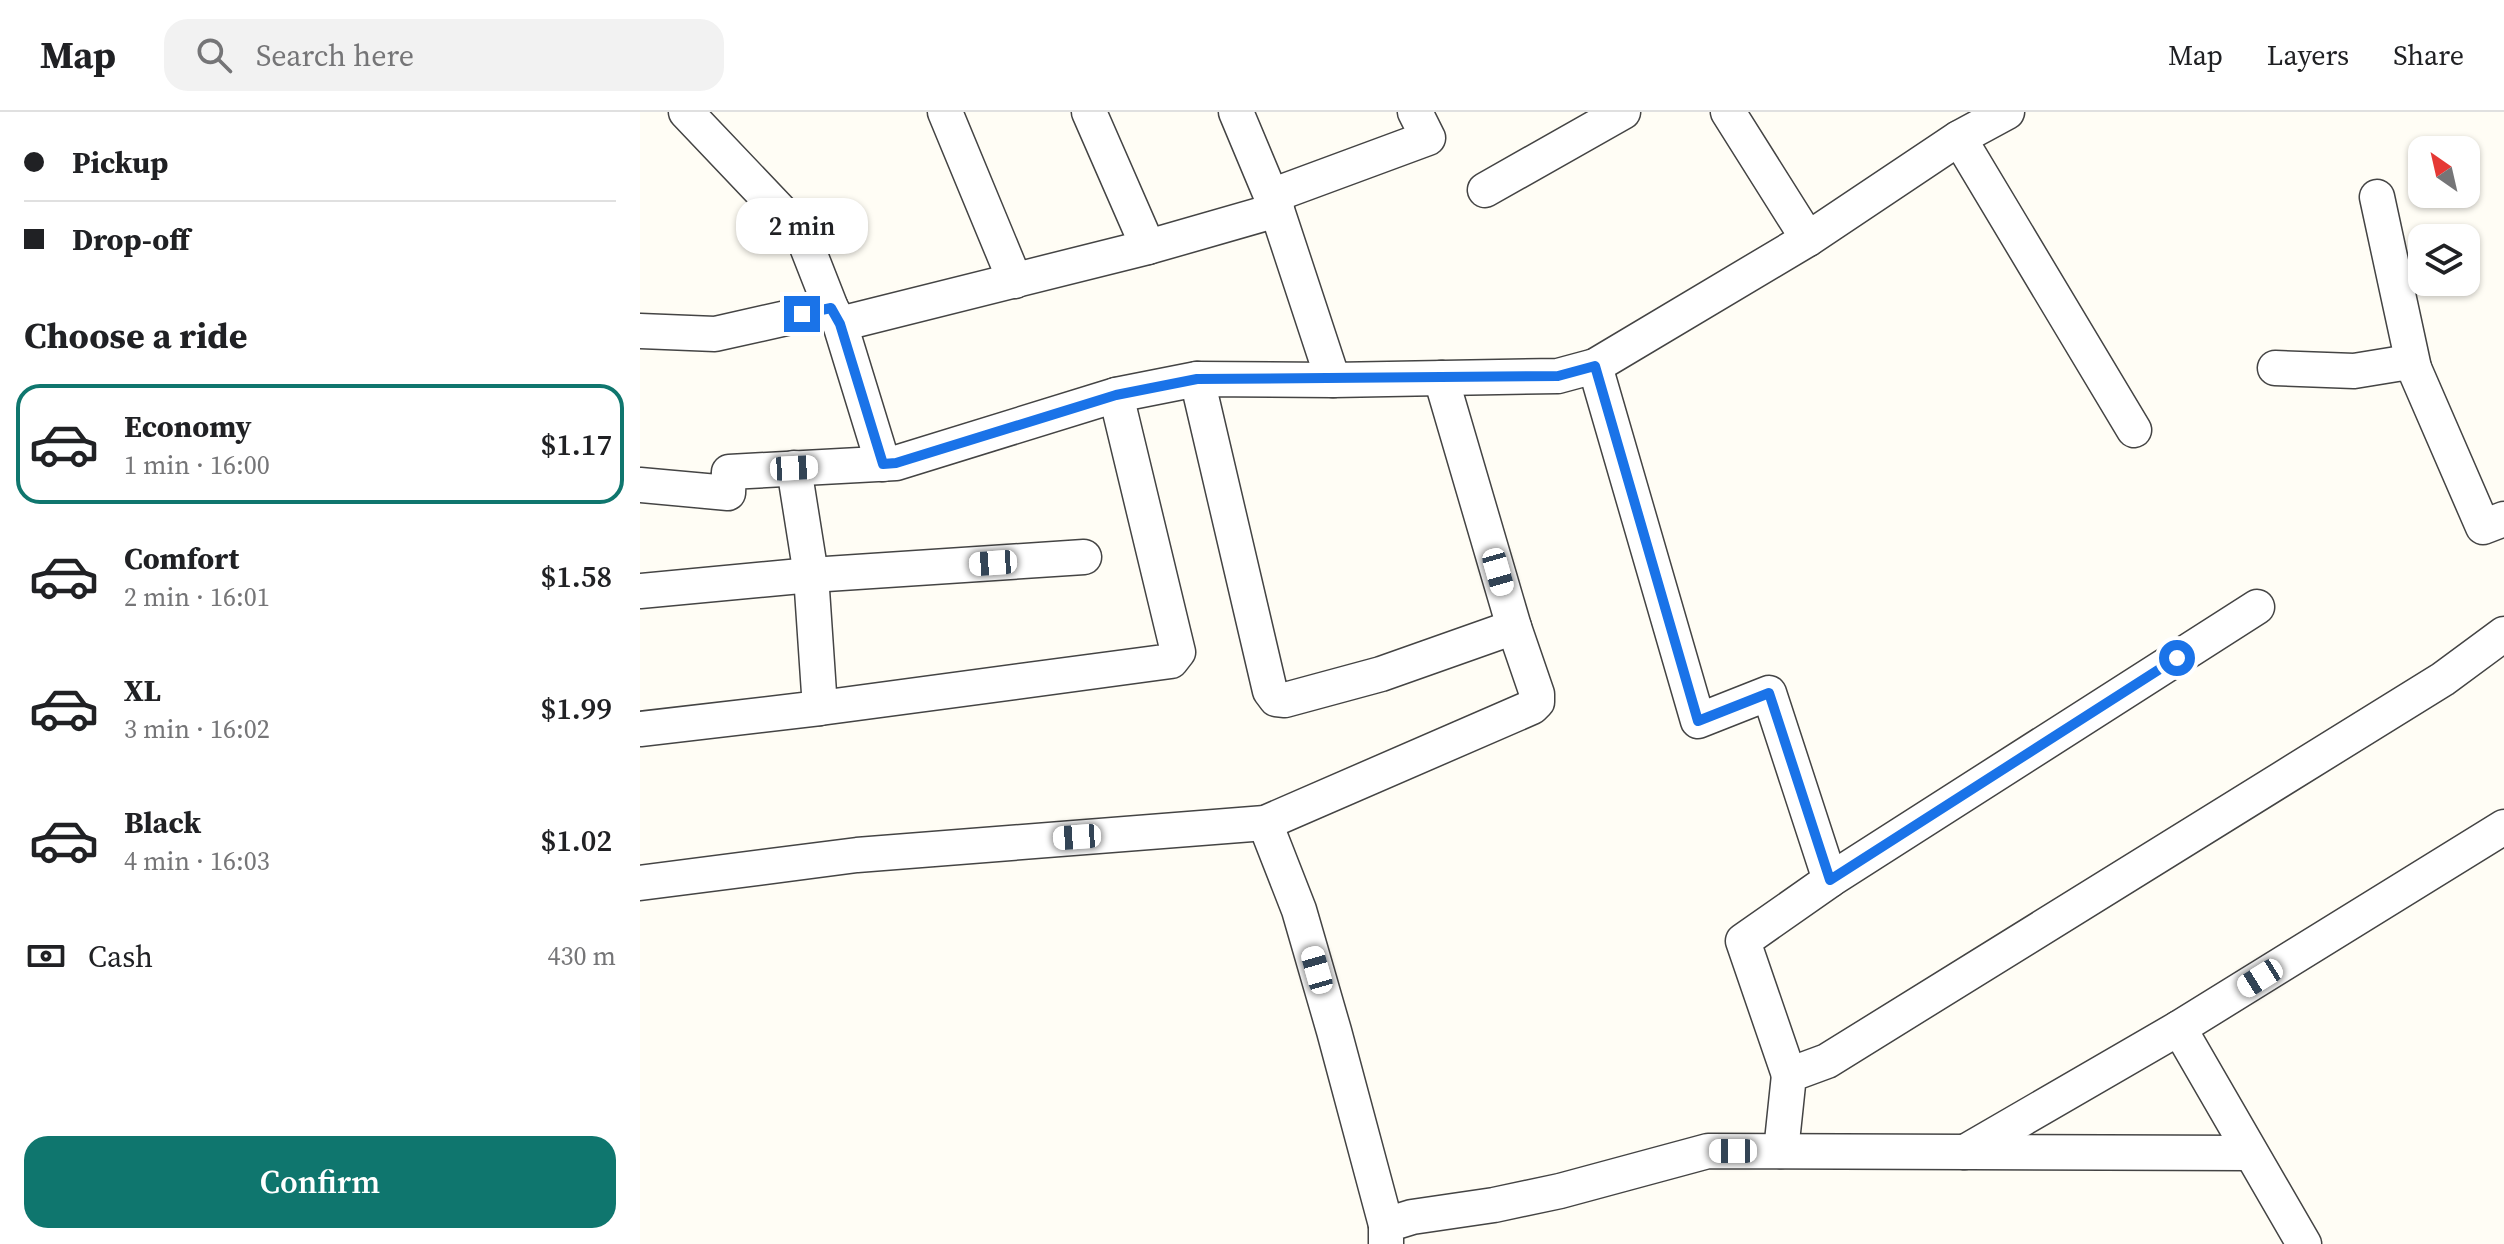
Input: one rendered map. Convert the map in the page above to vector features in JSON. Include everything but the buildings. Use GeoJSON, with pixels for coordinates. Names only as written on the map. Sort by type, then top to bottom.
{"type":"FeatureCollection","features":[{"type":"Feature","properties":{"kind":"street"},"geometry":{"type":"LineString","coordinates":[[686,112],[802,234],[836,316],[883,464]]}},
{"type":"Feature","properties":{"kind":"street"},"geometry":{"type":"LineString","coordinates":[[945,112],[1015,281]]}},
{"type":"Feature","properties":{"kind":"street"},"geometry":{"type":"LineString","coordinates":[[1089,112],[1148,247]]}},
{"type":"Feature","properties":{"kind":"street"},"geometry":{"type":"LineString","coordinates":[[1236,112],[1274,203],[1333,380]]}},
{"type":"Feature","properties":{"kind":"street"},"geometry":{"type":"LineString","coordinates":[[640,331],[715,334],[836,316],[1015,281],[1148,247],[1274,203],[1428,138],[1415,112]]}},
{"type":"Feature","properties":{"kind":"street"},"geometry":{"type":"LineString","coordinates":[[1485,190],[1623,112]]}},
{"type":"Feature","properties":{"kind":"street"},"geometry":{"type":"LineString","coordinates":[[1728,112],[1808,239]]}},
{"type":"Feature","properties":{"kind":"street"},"geometry":{"type":"LineString","coordinates":[[640,485],[728,493],[729,472],[896,463],[1116,395],[1197,379],[1558,376],[1595,366],[1808,239],[1959,138],[2007,112]]}},
{"type":"Feature","properties":{"kind":"street"},"geometry":{"type":"LineString","coordinates":[[1959,138],[2134,430]]}},
{"type":"Feature","properties":{"kind":"street"},"geometry":{"type":"LineString","coordinates":[[2377,197],[2414,368],[2483,527],[2504,519]]}},
{"type":"Feature","properties":{"kind":"street"},"geometry":{"type":"LineString","coordinates":[[2275,368],[2354,371],[2403,363],[2414,368]]}},
{"type":"Feature","properties":{"kind":"street"},"geometry":{"type":"LineString","coordinates":[[1595,366],[1698,721],[1769,693],[1830,880]]}},
{"type":"Feature","properties":{"kind":"street"},"geometry":{"type":"LineString","coordinates":[[640,883],[857,855],[1265,823],[1537,702],[1441,378]]}},
{"type":"Feature","properties":{"kind":"street"},"geometry":{"type":"LineString","coordinates":[[1197,379],[1270,691],[1276,699],[1285,700],[1381,674],[1514,627]]}},
{"type":"Feature","properties":{"kind":"street"},"geometry":{"type":"LineString","coordinates":[[640,729],[820,708],[1176,658],[1178,652],[1116,395]]}},
{"type":"Feature","properties":{"kind":"street"},"geometry":{"type":"LineString","coordinates":[[794,468],[811,575],[820,708]]}},
{"type":"Feature","properties":{"kind":"street"},"geometry":{"type":"LineString","coordinates":[[640,591],[811,575],[1084,557]]}},
{"type":"Feature","properties":{"kind":"street"},"geometry":{"type":"LineString","coordinates":[[1781,1151],[1789,1075],[1743,941],[1830,880],[2257,607]]}},
{"type":"Feature","properties":{"kind":"street"},"geometry":{"type":"LineString","coordinates":[[1789,1075],[1827,1061],[2443,679],[2504,634]]}},
{"type":"Feature","properties":{"kind":"street"},"geometry":{"type":"LineString","coordinates":[[1265,823],[1299,910],[1386,1234],[1412,1217],[1560,1191],[1708,1151],[2250,1153]]}},
{"type":"Feature","properties":{"kind":"street"},"geometry":{"type":"LineString","coordinates":[[1964,1152],[2179,1028],[2504,827]]}},
{"type":"Feature","properties":{"kind":"street"},"geometry":{"type":"LineString","coordinates":[[2179,1028],[2304,1244]]}},
{"type":"Feature","properties":{"kind":"route"},"geometry":{"type":"LineString","coordinates":[[802,314],[831,308],[840,324],[883,464],[896,463],[1116,395],[1197,379],[1558,376],[1595,366],[1698,721],[1769,693],[1830,880],[2177,658]]}}]}
